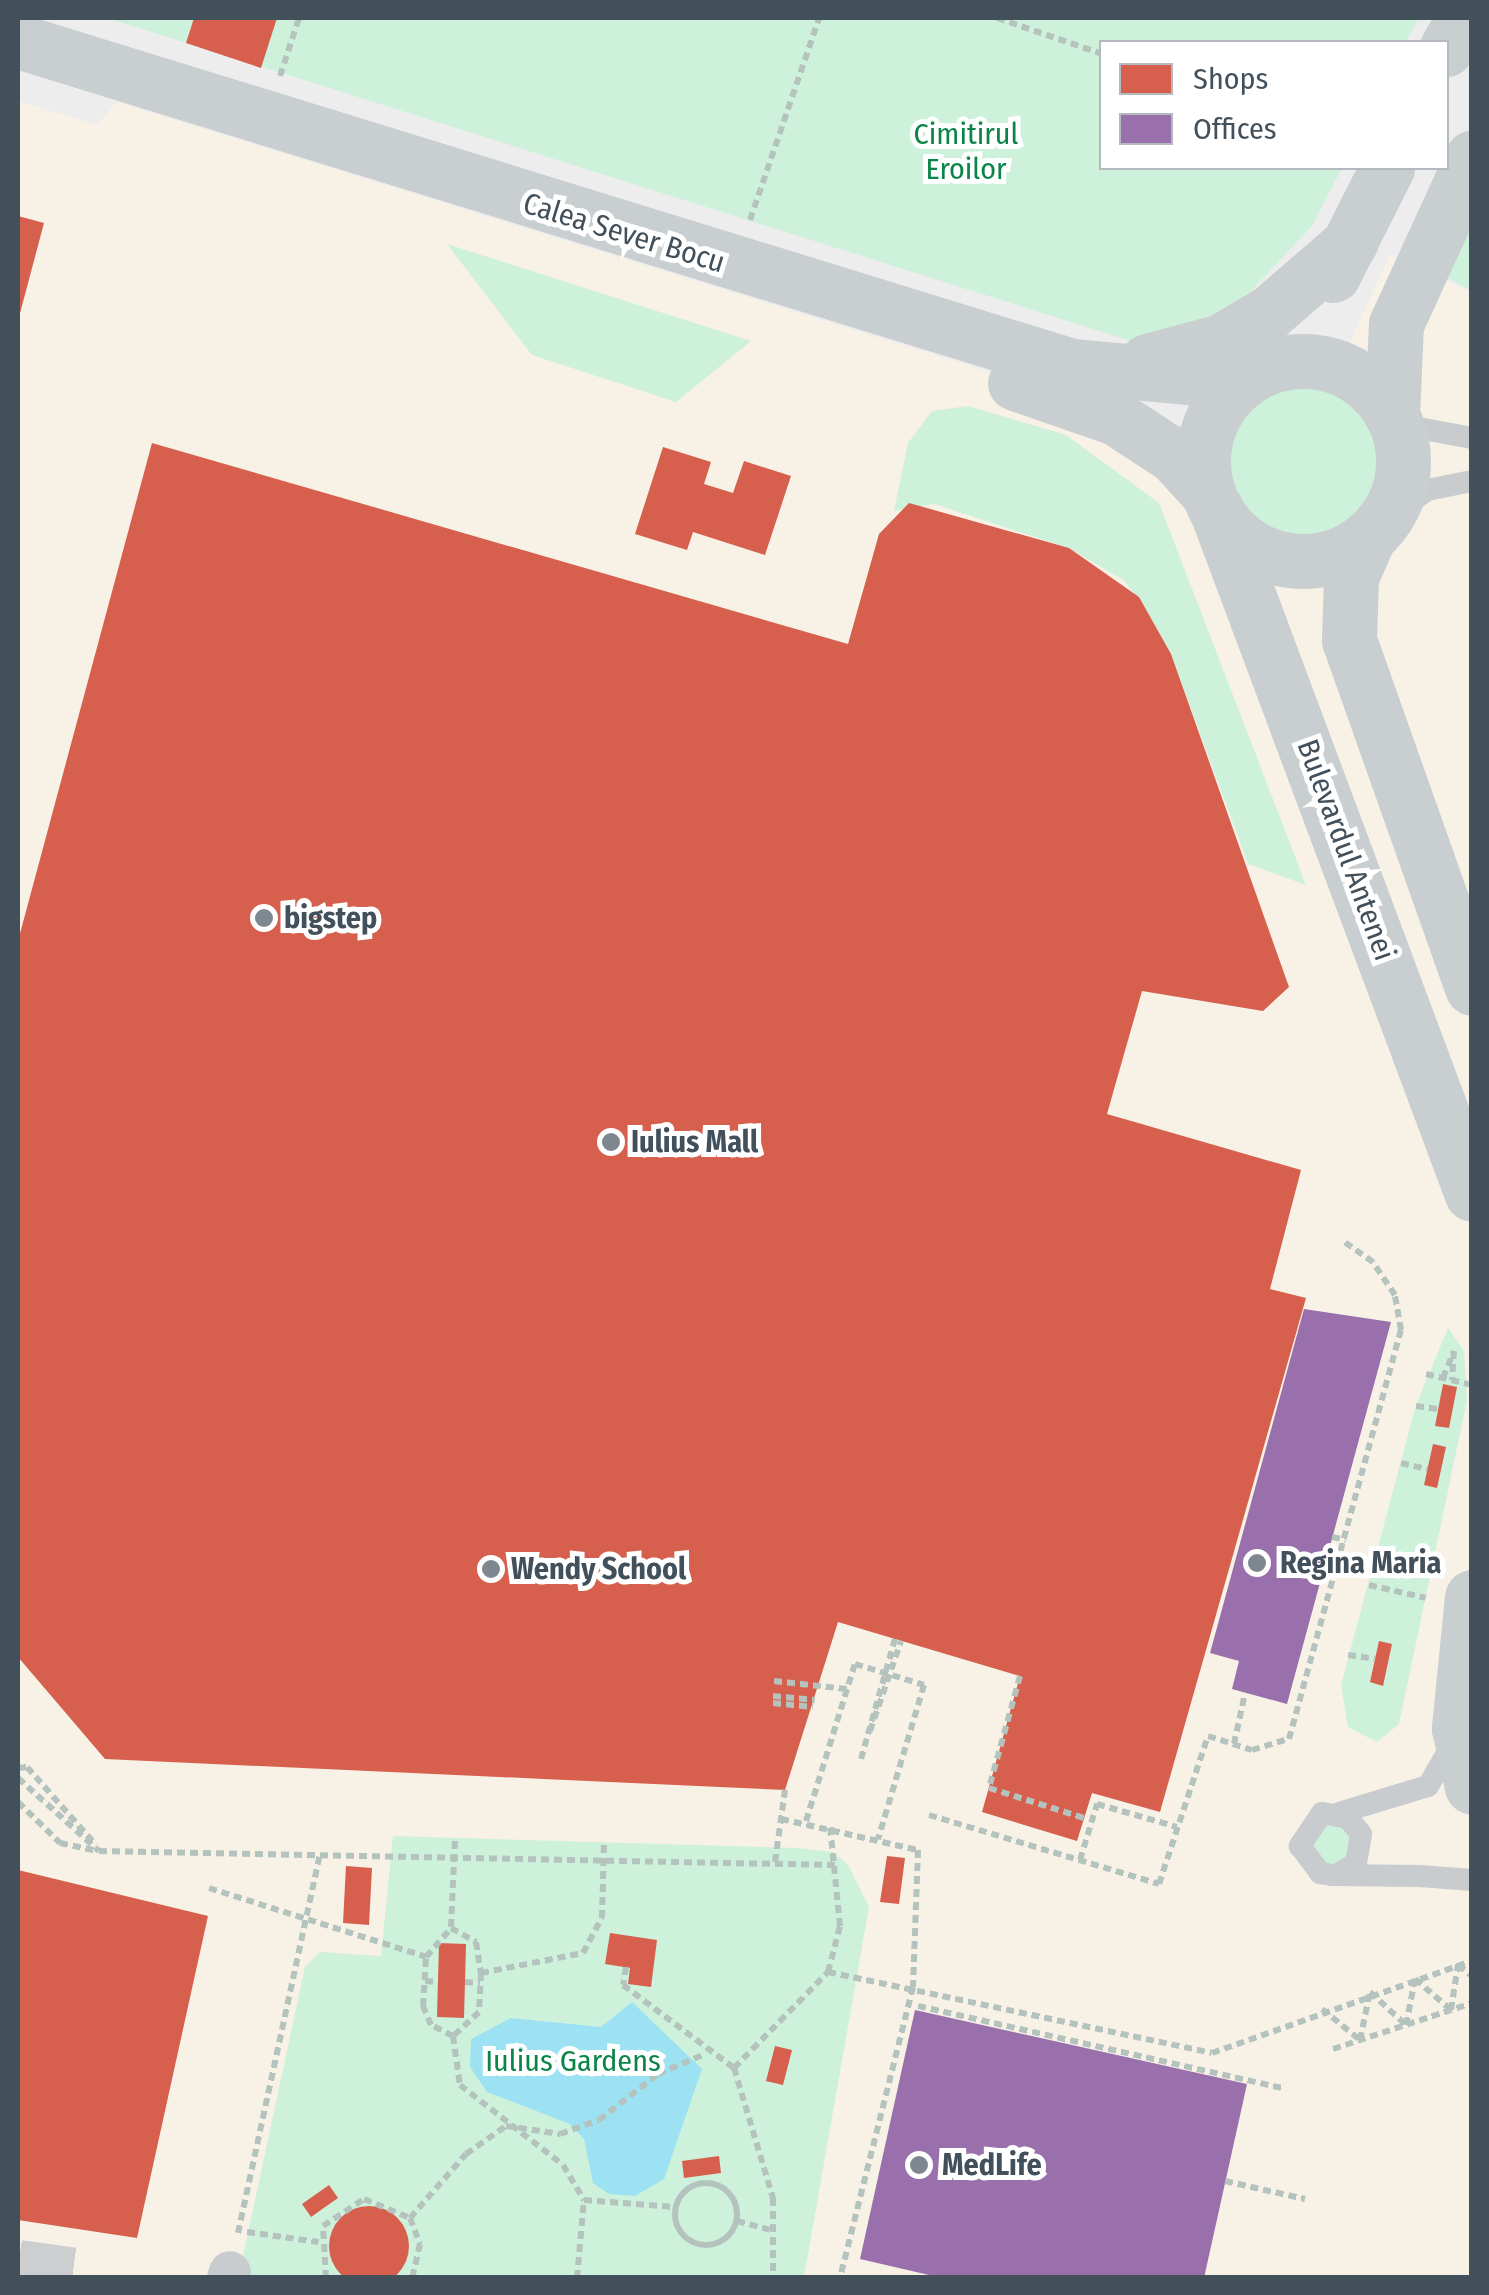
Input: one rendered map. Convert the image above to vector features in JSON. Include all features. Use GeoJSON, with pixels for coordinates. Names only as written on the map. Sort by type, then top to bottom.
{"type":"FeatureCollection","features":[{"type":"Feature","properties":{"kind":"main road"},"geometry":{"type":"LineString","coordinates":[[1449,44],[1462,18]]}},
{"type":"Feature","properties":{"kind":"main road","name":"Calea Sever Bocu"},"geometry":{"type":"LineString","coordinates":[[18,41],[1090,370],[1245,379]]}},
{"type":"Feature","properties":{"kind":"main road","name":"Calea Sever Bocu"},"geometry":{"type":"LineString","coordinates":[[18,73],[1057,398],[1156,442],[1212,501]]}},
{"type":"Feature","properties":{"kind":"main road"},"geometry":{"type":"LineString","coordinates":[[1472,158],[1396,324],[1394,420],[1403,468],[1351,577],[1350,640],[1472,988]]}},
{"type":"Feature","properties":{"kind":"main road"},"geometry":{"type":"LineString","coordinates":[[1375,530],[1339,555],[1286,560],[1252,548],[1212,501],[1207,432],[1245,379],[1302,326],[1386,170]]}},
{"type":"Feature","properties":{"kind":"main road"},"geometry":{"type":"LineString","coordinates":[[1090,370],[1220,341],[1270,312],[1350,243]]}},
{"type":"Feature","properties":{"kind":"main road"},"geometry":{"type":"LineString","coordinates":[[1245,379],[1280,364],[1329,364],[1360,378],[1394,420]]}},
{"type":"Feature","properties":{"kind":"main road","name":"Bulevardul Antenei"},"geometry":{"type":"LineString","coordinates":[[1212,501],[1472,1194]]}},
{"type":"Feature","properties":{"kind":"main road"},"geometry":{"type":"LineString","coordinates":[[1454,1598],[1459,1728],[1472,1787]]}},
{"type":"Feature","properties":{"kind":"lane"},"geometry":{"type":"LineString","coordinates":[[1394,420],[1472,438]]}},
{"type":"Feature","properties":{"kind":"lane"},"geometry":{"type":"LineString","coordinates":[[1375,530],[1428,490],[1472,481]]}},
{"type":"Feature","properties":{"kind":"lane"},"geometry":{"type":"LineString","coordinates":[[1459,1728],[1428,1786],[1308,1822],[1300,1846],[1312,1869],[1338,1874],[1472,1880]]}},
{"type":"Feature","properties":{"kind":"lane"},"geometry":{"type":"LineString","coordinates":[[1338,1874],[1362,1844],[1339,1813]]}},
{"type":"Feature","properties":{"kind":"path"},"geometry":{"type":"LineString","coordinates":[[279,82],[300,18]]}},
{"type":"Feature","properties":{"kind":"path"},"geometry":{"type":"LineString","coordinates":[[746,230],[819,18]]}},
{"type":"Feature","properties":{"kind":"path"},"geometry":{"type":"LineString","coordinates":[[996,18],[1099,53]]}},
{"type":"Feature","properties":{"kind":"path"},"geometry":{"type":"LineString","coordinates":[[929,1815],[1160,1884],[1208,1736],[1252,1750],[1289,1738],[1401,1330],[1395,1295],[1373,1262],[1341,1240]]}},
{"type":"Feature","properties":{"kind":"path"},"geometry":{"type":"LineString","coordinates":[[1426,1374],[1472,1385]]}},
{"type":"Feature","properties":{"kind":"path"},"geometry":{"type":"LineString","coordinates":[[1416,1406],[1438,1409]]}},
{"type":"Feature","properties":{"kind":"path"},"geometry":{"type":"LineString","coordinates":[[1402,1463],[1427,1469]]}},
{"type":"Feature","properties":{"kind":"path"},"geometry":{"type":"LineString","coordinates":[[1332,1537],[1346,1540]]}},
{"type":"Feature","properties":{"kind":"path"},"geometry":{"type":"LineString","coordinates":[[1369,1585],[1454,1598]]}},
{"type":"Feature","properties":{"kind":"path"},"geometry":{"type":"LineString","coordinates":[[861,1759],[898,1640]]}},
{"type":"Feature","properties":{"kind":"path"},"geometry":{"type":"LineString","coordinates":[[1348,1654],[1375,1658]]}},
{"type":"Feature","properties":{"kind":"path"},"geometry":{"type":"LineString","coordinates":[[806,1820],[854,1664],[924,1685],[878,1839]]}},
{"type":"Feature","properties":{"kind":"path"},"geometry":{"type":"LineString","coordinates":[[1020,1676],[989,1788],[1084,1818]]}},
{"type":"Feature","properties":{"kind":"path"},"geometry":{"type":"LineString","coordinates":[[774,1682],[846,1689]]}},
{"type":"Feature","properties":{"kind":"path"},"geometry":{"type":"LineString","coordinates":[[1234,1744],[1245,1693]]}},
{"type":"Feature","properties":{"kind":"path"},"geometry":{"type":"LineString","coordinates":[[773,1700],[814,1704]]}},
{"type":"Feature","properties":{"kind":"path"},"geometry":{"type":"LineString","coordinates":[[18,1768],[41,1780],[99,1850]]}},
{"type":"Feature","properties":{"kind":"path"},"geometry":{"type":"LineString","coordinates":[[18,1778],[99,1850]]}},
{"type":"Feature","properties":{"kind":"path"},"geometry":{"type":"LineString","coordinates":[[775,1862],[785,1790]]}},
{"type":"Feature","properties":{"kind":"path"},"geometry":{"type":"LineString","coordinates":[[18,1802],[60,1843],[99,1850],[834,1864]]}},
{"type":"Feature","properties":{"kind":"path"},"geometry":{"type":"LineString","coordinates":[[1080,1860],[1097,1804],[1177,1827]]}},
{"type":"Feature","properties":{"kind":"path"},"geometry":{"type":"LineString","coordinates":[[781,1819],[830,1825],[918,1850],[912,1986],[840,2278]]}},
{"type":"Feature","properties":{"kind":"path"},"geometry":{"type":"LineString","coordinates":[[734,2068],[828,1972],[840,1926],[830,1825]]}},
{"type":"Feature","properties":{"kind":"path"},"geometry":{"type":"LineString","coordinates":[[454,2036],[431,2025],[425,1982],[426,1957],[451,1928],[455,1839]]}},
{"type":"Feature","properties":{"kind":"path"},"geometry":{"type":"LineString","coordinates":[[465,1982],[583,1953],[602,1918],[604,1844]]}},
{"type":"Feature","properties":{"kind":"path"},"geometry":{"type":"LineString","coordinates":[[229,2275],[302,1918],[320,1854]]}},
{"type":"Feature","properties":{"kind":"path"},"geometry":{"type":"LineString","coordinates":[[209,1888],[426,1957]]}},
{"type":"Feature","properties":{"kind":"path"},"geometry":{"type":"LineString","coordinates":[[451,1928],[476,1942],[480,1978],[479,2012],[454,2036]]}},
{"type":"Feature","properties":{"kind":"path"},"geometry":{"type":"LineString","coordinates":[[828,1972],[912,1986],[1212,2053],[1321,2008],[1472,1961]]}},
{"type":"Feature","properties":{"kind":"path"},"geometry":{"type":"LineString","coordinates":[[1458,1966],[1472,1976]]}},
{"type":"Feature","properties":{"kind":"path"},"geometry":{"type":"LineString","coordinates":[[1451,2010],[1458,1966]]}},
{"type":"Feature","properties":{"kind":"path"},"geometry":{"type":"LineString","coordinates":[[626,1967],[623,1985],[706,2054],[734,2068],[773,2198],[773,2278]]}},
{"type":"Feature","properties":{"kind":"path"},"geometry":{"type":"LineString","coordinates":[[1414,1978],[1451,2010]]}},
{"type":"Feature","properties":{"kind":"path"},"geometry":{"type":"LineString","coordinates":[[1406,2025],[1414,1978]]}},
{"type":"Feature","properties":{"kind":"path"},"geometry":{"type":"LineString","coordinates":[[425,1982],[438,1982]]}},
{"type":"Feature","properties":{"kind":"path"},"geometry":{"type":"LineString","coordinates":[[1370,1992],[1406,2025]]}},
{"type":"Feature","properties":{"kind":"path"},"geometry":{"type":"LineString","coordinates":[[1360,2040],[1370,1992]]}},
{"type":"Feature","properties":{"kind":"path"},"geometry":{"type":"LineString","coordinates":[[1333,2049],[1472,2003]]}},
{"type":"Feature","properties":{"kind":"path"},"geometry":{"type":"LineString","coordinates":[[918,2006],[1286,2089]]}},
{"type":"Feature","properties":{"kind":"path"},"geometry":{"type":"LineString","coordinates":[[1321,2008],[1360,2040]]}},
{"type":"Feature","properties":{"kind":"path"},"geometry":{"type":"LineString","coordinates":[[454,2036],[460,2084],[506,2126],[563,2165],[584,2200],[577,2278]]}},
{"type":"Feature","properties":{"kind":"path"},"geometry":{"type":"LineString","coordinates":[[410,2218],[466,2154],[506,2126],[560,2134],[599,2120],[658,2074],[706,2054]]}},
{"type":"Feature","properties":{"kind":"path"},"geometry":{"type":"LineString","coordinates":[[1225,2181],[1305,2199]]}},
{"type":"Feature","properties":{"kind":"path"},"geometry":{"type":"LineString","coordinates":[[713,2184],[730,2194],[736,2221],[726,2238],[698,2245],[676,2226],[675,2206],[686,2190],[713,2184]]}},
{"type":"Feature","properties":{"kind":"path"},"geometry":{"type":"LineString","coordinates":[[326,2278],[318,2242],[334,2212],[364,2198],[410,2218],[420,2244],[412,2278]]}},
{"type":"Feature","properties":{"kind":"path"},"geometry":{"type":"LineString","coordinates":[[584,2200],[675,2206]]}},
{"type":"Feature","properties":{"kind":"path"},"geometry":{"type":"LineString","coordinates":[[736,2221],[770,2230]]}},
{"type":"Feature","properties":{"kind":"path"},"geometry":{"type":"LineString","coordinates":[[247,2232],[318,2242]]}},
{"type":"Feature","properties":{"kind":"shaded area"},"geometry":{"type":"Polygon","coordinates":[[[18,101],[97,125],[117,102],[1294,466],[1390,254],[1471,292],[1471,2277],[18,2277],[18,101]]]}},
{"type":"Feature","properties":{"kind":"green space","name":"Cimitirul Eroilor"},"geometry":{"type":"Polygon","coordinates":[[[107,18],[1419,18],[1407,40],[1099,40],[1099,170],[1341,170],[1312,226],[1250,292],[1205,319],[1131,341],[107,18]]]}},
{"type":"Feature","properties":{"kind":"green space"},"geometry":{"type":"Polygon","coordinates":[[[1471,211],[1471,290],[1438,274],[1471,211]]]}},
{"type":"Feature","properties":{"kind":"green space"},"geometry":{"type":"Polygon","coordinates":[[[447,244],[751,341],[676,402],[532,355],[447,244]]]}},
{"type":"Feature","properties":{"kind":"green space"},"geometry":{"type":"Polygon","coordinates":[[[1305,362],[1342,370],[1374,391],[1395,423],[1403,460],[1395,497],[1374,529],[1342,550],[1305,558],[1268,550],[1236,529],[1215,497],[1207,460],[1215,423],[1236,391],[1268,370],[1305,362]]]}},
{"type":"Feature","properties":{"kind":"green space"},"geometry":{"type":"Polygon","coordinates":[[[968,406],[1066,435],[1159,503],[1306,885],[1248,864],[1171,654],[1125,581],[1069,548],[934,504],[894,511],[908,443],[932,411],[968,406]]]}},
{"type":"Feature","properties":{"kind":"green space"},"geometry":{"type":"Polygon","coordinates":[[[1448,1328],[1464,1351],[1467,1400],[1399,1724],[1377,1742],[1348,1727],[1341,1685],[1416,1405],[1448,1328]]]}},
{"type":"Feature","properties":{"kind":"green space"},"geometry":{"type":"Polygon","coordinates":[[[1335,1817],[1357,1844],[1334,1871],[1304,1843],[1335,1817]]]}},
{"type":"Feature","properties":{"kind":"green space","name":"Iulius Gardens"},"geometry":{"type":"Polygon","coordinates":[[[393,1836],[799,1848],[833,1852],[848,1865],[869,1907],[804,2277],[212,2278],[241,2265],[305,1967],[320,1952],[381,1956],[393,1836]]]}},
{"type":"Feature","properties":{"kind":"water"},"geometry":{"type":"Polygon","coordinates":[[[632,2002],[702,2069],[664,2179],[635,2196],[609,2194],[593,2183],[584,2139],[570,2124],[487,2092],[470,2067],[471,2039],[511,2018],[601,2027],[632,2002]]]}},
{"type":"Feature","properties":{"kind":"building: Shops"},"geometry":{"type":"Polygon","coordinates":[[[194,18],[277,18],[261,68],[186,43],[194,18]]]}},
{"type":"Feature","properties":{"kind":"building: Shops"},"geometry":{"type":"Polygon","coordinates":[[[18,216],[44,223],[19,317],[18,317],[18,216]]]}},
{"type":"Feature","properties":{"kind":"building: Shops","name":"Iulius Mall"},"geometry":{"type":"Polygon","coordinates":[[[152,443],[848,644],[879,534],[909,503],[1069,548],[1139,597],[1171,654],[1289,987],[1263,1011],[1142,991],[1107,1114],[1301,1170],[1270,1289],[1306,1298],[1160,1812],[1092,1793],[1077,1841],[982,1812],[1020,1676],[838,1622],[785,1790],[105,1759],[18,1657],[18,941],[152,443]]]}},
{"type":"Feature","properties":{"kind":"building: Shops"},"geometry":{"type":"Polygon","coordinates":[[[663,447],[711,462],[704,484],[733,493],[744,461],[791,476],[765,555],[693,532],[687,550],[635,534],[663,447]]]}},
{"type":"Feature","properties":{"kind":"building: Shops"},"geometry":{"type":"Polygon","coordinates":[[[1443,1384],[1457,1387],[1449,1428],[1435,1426],[1443,1384]]]}},
{"type":"Feature","properties":{"kind":"building: Shops"},"geometry":{"type":"Polygon","coordinates":[[[1433,1444],[1446,1447],[1437,1488],[1424,1485],[1433,1444]]]}},
{"type":"Feature","properties":{"kind":"building: Shops"},"geometry":{"type":"Polygon","coordinates":[[[1379,1641],[1392,1644],[1383,1686],[1370,1682],[1379,1641]]]}},
{"type":"Feature","properties":{"kind":"building: Shops"},"geometry":{"type":"Polygon","coordinates":[[[887,1856],[905,1858],[899,1904],[880,1902],[887,1856]]]}},
{"type":"Feature","properties":{"kind":"building: Shops"},"geometry":{"type":"Polygon","coordinates":[[[346,1866],[372,1868],[369,1925],[343,1923],[346,1866]]]}},
{"type":"Feature","properties":{"kind":"building: Shops"},"geometry":{"type":"Polygon","coordinates":[[[18,1870],[208,1916],[137,2238],[18,2220],[18,1870]]]}},
{"type":"Feature","properties":{"kind":"building: Shops"},"geometry":{"type":"Polygon","coordinates":[[[610,1933],[657,1940],[651,1987],[628,1984],[630,1968],[605,1964],[610,1933]]]}},
{"type":"Feature","properties":{"kind":"building: Shops"},"geometry":{"type":"Polygon","coordinates":[[[439,1943],[466,1944],[464,2018],[437,2017],[439,1943]]]}},
{"type":"Feature","properties":{"kind":"building: Shops"},"geometry":{"type":"Polygon","coordinates":[[[775,2046],[792,2050],[783,2085],[766,2081],[775,2046]]]}},
{"type":"Feature","properties":{"kind":"building: Shops"},"geometry":{"type":"Polygon","coordinates":[[[719,2156],[721,2173],[684,2178],[682,2161],[719,2156]]]}},
{"type":"Feature","properties":{"kind":"building: Shops"},"geometry":{"type":"Polygon","coordinates":[[[329,2185],[338,2198],[311,2217],[302,2204],[329,2185]]]}},
{"type":"Feature","properties":{"kind":"building: Shops"},"geometry":{"type":"Polygon","coordinates":[[[369,2206],[384,2209],[397,2218],[406,2231],[406,2261],[397,2274],[384,2283],[369,2286],[354,2283],[341,2274],[332,2261],[329,2246],[332,2231],[341,2218],[354,2209],[369,2206]]]}},
{"type":"Feature","properties":{"kind":"building: Offices"},"geometry":{"type":"Polygon","coordinates":[[[1304,1309],[1391,1322],[1287,1704],[1232,1689],[1239,1661],[1210,1653],[1304,1309]]]}},
{"type":"Feature","properties":{"kind":"building: Offices"},"geometry":{"type":"Polygon","coordinates":[[[915,2010],[1247,2084],[1204,2278],[942,2278],[860,2259],[915,2010]]]}},
{"type":"Feature","properties":{"kind":"tunnel"},"geometry":{"type":"LineString","coordinates":[[18,2267],[98,2278]]}},
{"type":"Feature","properties":{"kind":"place","name":"bigstep"},"geometry":{"type":"Point","coordinates":[264,918]}},
{"type":"Feature","properties":{"kind":"place","name":"Iulius Mall"},"geometry":{"type":"Point","coordinates":[611,1142]}},
{"type":"Feature","properties":{"kind":"place","name":"Regina Maria"},"geometry":{"type":"Point","coordinates":[1257,1563]}},
{"type":"Feature","properties":{"kind":"place","name":"Wendy School"},"geometry":{"type":"Point","coordinates":[491,1569]}},
{"type":"Feature","properties":{"kind":"place","name":"MedLife"},"geometry":{"type":"Point","coordinates":[919,2165]}}]}
